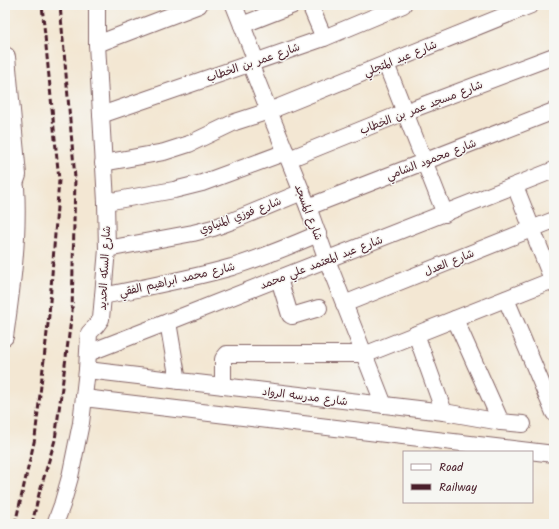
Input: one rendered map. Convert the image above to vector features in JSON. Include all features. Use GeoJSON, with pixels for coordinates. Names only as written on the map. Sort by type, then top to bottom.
{"type":"FeatureCollection","features":[{"type":"Feature","properties":{"kind":"main road"},"geometry":{"type":"LineString","coordinates":[[5,57],[12,167],[5,222]]}},
{"type":"Feature","properties":{"kind":"street","name":"شارع السكه الحديد"},"geometry":{"type":"LineString","coordinates":[[56,524],[76,451],[81,423],[87,370],[89,333],[101,319],[107,249],[97,5]]}},
{"type":"Feature","properties":{"kind":"street"},"geometry":{"type":"LineString","coordinates":[[98,44],[199,5]]}},
{"type":"Feature","properties":{"kind":"street","name":"شارع المسجد"},"geometry":{"type":"LineString","coordinates":[[234,5],[242,25],[269,111],[308,207],[384,405]]}},
{"type":"Feature","properties":{"kind":"street"},"geometry":{"type":"LineString","coordinates":[[242,25],[293,5]]}},
{"type":"Feature","properties":{"kind":"street"},"geometry":{"type":"LineString","coordinates":[[310,5],[324,38]]}},
{"type":"Feature","properties":{"kind":"street","name":"شارع عمر بن الخطاب"},"geometry":{"type":"LineString","coordinates":[[101,115],[324,38],[380,9],[403,5]]}},
{"type":"Feature","properties":{"kind":"street","name":"شارع عبد المتجلي"},"geometry":{"type":"LineString","coordinates":[[103,163],[164,152],[189,144],[235,122],[269,111],[531,5]]}},
{"type":"Feature","properties":{"kind":"street","name":"شارع مسجد عمر بن الخطاب"},"geometry":{"type":"LineString","coordinates":[[106,202],[174,190],[202,183],[287,156],[554,56]]}},
{"type":"Feature","properties":{"kind":"street"},"geometry":{"type":"LineString","coordinates":[[386,64],[445,214]]}},
{"type":"Feature","properties":{"kind":"street","name":"شارع محمود الشامي"},"geometry":{"type":"LineString","coordinates":[[308,207],[554,111]]}},
{"type":"Feature","properties":{"kind":"street"},"geometry":{"type":"LineString","coordinates":[[5,337],[14,269],[18,209],[12,167]]}},
{"type":"Feature","properties":{"kind":"street","name":"شارع عبد المعتمد علي محمد"},"geometry":{"type":"LineString","coordinates":[[88,353],[554,170]]}},
{"type":"Feature","properties":{"kind":"street"},"geometry":{"type":"LineString","coordinates":[[223,386],[223,359],[225,355],[369,353],[506,299],[552,276],[515,186]]}},
{"type":"Feature","properties":{"kind":"street","name":"شارع فوزي المنياوي"},"geometry":{"type":"LineString","coordinates":[[107,249],[212,228],[302,192]]}},
{"type":"Feature","properties":{"kind":"street","name":"شارع العدل"},"geometry":{"type":"LineString","coordinates":[[344,304],[554,220]]}},
{"type":"Feature","properties":{"kind":"street","name":"شارع محمد ابراهيم الفقي"},"geometry":{"type":"LineString","coordinates":[[103,296],[233,267],[260,258],[318,234]]}},
{"type":"Feature","properties":{"kind":"street"},"geometry":{"type":"LineString","coordinates":[[279,279],[290,315],[292,316],[319,308]]}},
{"type":"Feature","properties":{"kind":"street"},"geometry":{"type":"LineString","coordinates":[[506,299],[554,413]]}},
{"type":"Feature","properties":{"kind":"street"},"geometry":{"type":"LineString","coordinates":[[455,319],[501,422]]}},
{"type":"Feature","properties":{"kind":"street"},"geometry":{"type":"LineString","coordinates":[[168,322],[178,381]]}},
{"type":"Feature","properties":{"kind":"street"},"geometry":{"type":"LineString","coordinates":[[416,334],[444,412]]}},
{"type":"Feature","properties":{"kind":"street","name":"شارع مدرسه الرواد"},"geometry":{"type":"LineString","coordinates":[[87,370],[444,412],[501,422],[523,424]]}},
{"type":"Feature","properties":{"kind":"street"},"geometry":{"type":"LineString","coordinates":[[84,398],[529,451]]}},
{"type":"Feature","properties":{"kind":"street"},"geometry":{"type":"LineString","coordinates":[[533,451],[554,454]]}},
{"type":"Feature","properties":{"kind":"railway"},"geometry":{"type":"LineString","coordinates":[[15,524],[35,438],[49,315],[59,180],[42,5]]}},
{"type":"Feature","properties":{"kind":"railway"},"geometry":{"type":"LineString","coordinates":[[32,524],[55,440],[72,312],[75,178],[60,5]]}}]}
